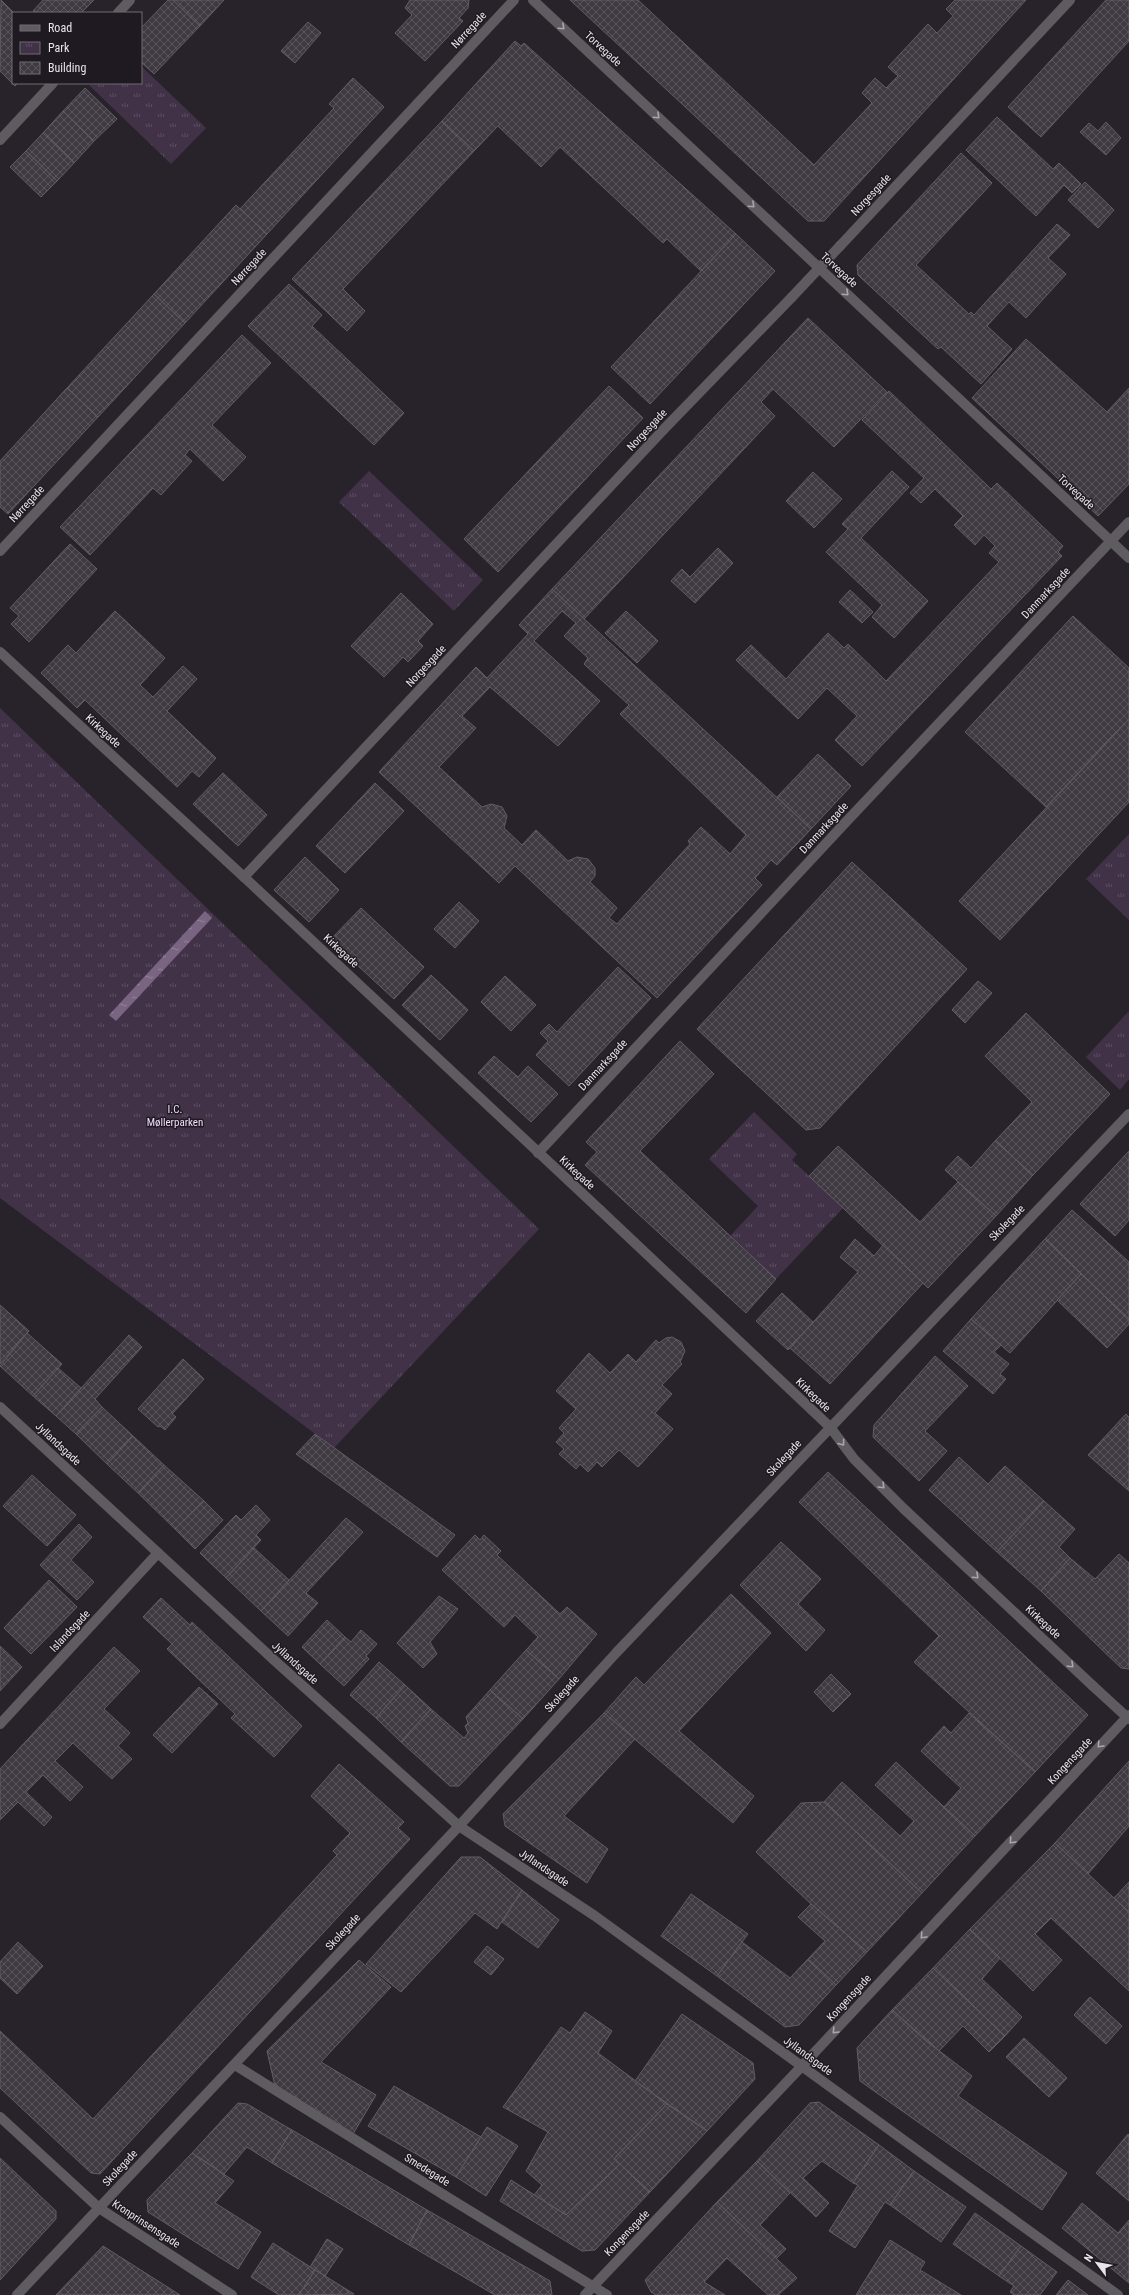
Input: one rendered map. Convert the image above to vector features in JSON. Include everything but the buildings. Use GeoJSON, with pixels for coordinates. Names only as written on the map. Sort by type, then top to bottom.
{"type":"FeatureCollection","features":[{"type":"Feature","properties":{"kind":"street"},"geometry":{"type":"LineString","coordinates":[[119,12],[130,0]]}},
{"type":"Feature","properties":{"kind":"street","name":"Nørregade"},"geometry":{"type":"LineString","coordinates":[[0,551],[514,0]]}},
{"type":"Feature","properties":{"kind":"street","name":"Torvegade"},"geometry":{"type":"LineString","coordinates":[[533,0],[1129,558]]}},
{"type":"Feature","properties":{"kind":"street","name":"Norgesgade"},"geometry":{"type":"LineString","coordinates":[[244,877],[665,428],[792,297],[1070,0]]}},
{"type":"Feature","properties":{"kind":"street"},"geometry":{"type":"LineString","coordinates":[[0,140],[52,84]]}},
{"type":"Feature","properties":{"kind":"street","name":"Danmarksgade"},"geometry":{"type":"LineString","coordinates":[[538,1153],[845,823],[1129,522]]}},
{"type":"Feature","properties":{"kind":"street","name":"Kirkegade"},"geometry":{"type":"LineString","coordinates":[[0,652],[244,877],[830,1427],[854,1459],[903,1508],[1128,1717]]}},
{"type":"Feature","properties":{"kind":"street","name":"Skolegade"},"geometry":{"type":"LineString","coordinates":[[17,2295],[459,1826],[616,1653],[1129,1114]]}},
{"type":"Feature","properties":{"kind":"street","name":"Jyllandsgade"},"geometry":{"type":"LineString","coordinates":[[0,1407],[274,1660],[459,1826],[595,1916],[1118,2295]]}},
{"type":"Feature","properties":{"kind":"street","name":"Islandsgade"},"geometry":{"type":"LineString","coordinates":[[0,1724],[158,1553]]}},
{"type":"Feature","properties":{"kind":"street","name":"Kongensgade"},"geometry":{"type":"LineString","coordinates":[[585,2295],[802,2067],[1128,1717]]}},
{"type":"Feature","properties":{"kind":"street","name":"Smedegade"},"geometry":{"type":"LineString","coordinates":[[235,2065],[607,2295]]}},
{"type":"Feature","properties":{"kind":"street","name":"Kronprinsensgade"},"geometry":{"type":"LineString","coordinates":[[0,2116],[100,2208],[232,2295]]}},
{"type":"Feature","properties":{"kind":"green space"},"geometry":{"type":"Polygon","coordinates":[[[142,67],[206,128],[171,164],[89,85],[142,84],[142,67]]]}},
{"type":"Feature","properties":{"kind":"green space"},"geometry":{"type":"Polygon","coordinates":[[[369,471],[483,580],[454,611],[339,502],[369,471]]]}},
{"type":"Feature","properties":{"kind":"green space","name":"I.C. Møllerparken"},"geometry":{"type":"Polygon","coordinates":[[[0,708],[539,1229],[334,1448],[0,1198],[0,708]]]}},
{"type":"Feature","properties":{"kind":"green space"},"geometry":{"type":"Polygon","coordinates":[[[1129,834],[1129,920],[1086,879],[1129,834]]]}},
{"type":"Feature","properties":{"kind":"green space"},"geometry":{"type":"Polygon","coordinates":[[[1129,1011],[1129,1079],[1120,1090],[1086,1057],[1129,1011]]]}},
{"type":"Feature","properties":{"kind":"green space"},"geometry":{"type":"Polygon","coordinates":[[[754,1112],[797,1154],[792,1160],[843,1208],[776,1279],[730,1236],[758,1206],[709,1159],[754,1112]]]}},
{"type":"Feature","properties":{"kind":"water"},"geometry":{"type":"Polygon","coordinates":[[[205,911],[212,918],[116,1021],[109,1015],[205,911]]]}}]}
